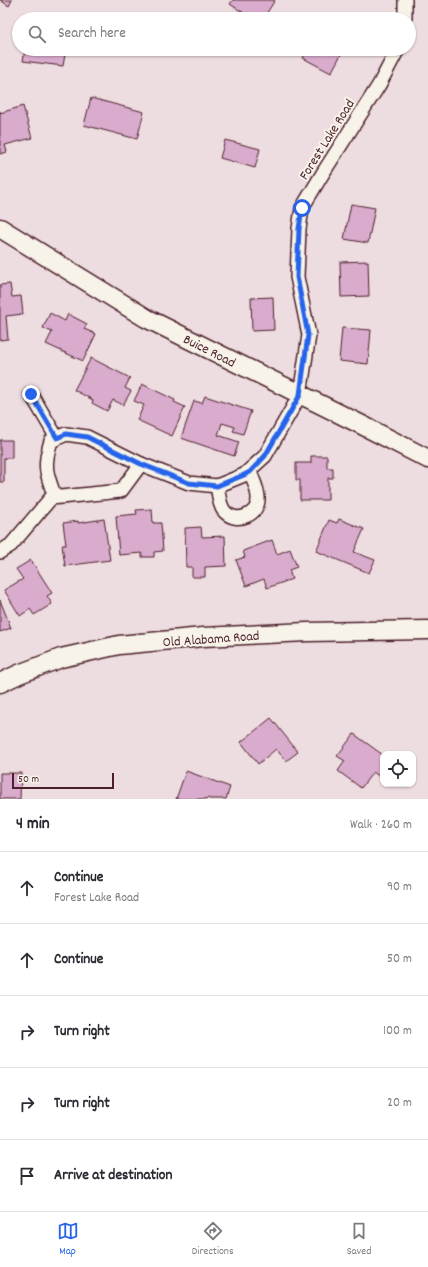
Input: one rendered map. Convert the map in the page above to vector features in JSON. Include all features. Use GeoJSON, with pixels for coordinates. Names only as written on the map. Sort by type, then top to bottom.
{"type":"FeatureCollection","features":[{"type":"Feature","properties":{"kind":"street"},"geometry":{"type":"LineString","coordinates":[[405,0],[405,12]]}},
{"type":"Feature","properties":{"kind":"street","name":"Forest Lake Road"},"geometry":{"type":"LineString","coordinates":[[300,395],[308,335],[297,277],[299,229],[302,208],[322,173],[380,85],[394,56]]}},
{"type":"Feature","properties":{"kind":"street","name":"Buice Road"},"geometry":{"type":"LineString","coordinates":[[0,228],[146,318],[428,459]]}},
{"type":"Feature","properties":{"kind":"street"},"geometry":{"type":"LineString","coordinates":[[31,394],[57,438]]}},
{"type":"Feature","properties":{"kind":"street"},"geometry":{"type":"LineString","coordinates":[[55,497],[46,473],[46,455],[50,441],[66,434],[87,437],[141,464],[189,483],[217,486],[250,472],[265,456],[300,395]]}},
{"type":"Feature","properties":{"kind":"street"},"geometry":{"type":"LineString","coordinates":[[0,552],[11,545],[51,498],[121,491],[141,464]]}},
{"type":"Feature","properties":{"kind":"street"},"geometry":{"type":"LineString","coordinates":[[217,486],[221,506],[226,512],[232,517],[246,517],[253,512],[259,499],[250,472]]}},
{"type":"Feature","properties":{"kind":"street","name":"Old Alabama Road"},"geometry":{"type":"LineString","coordinates":[[0,683],[19,674],[62,658],[119,645],[203,637],[307,632],[428,630]]}},
{"type":"Feature","properties":{"kind":"building"},"geometry":{"type":"Polygon","coordinates":[[[0,0],[12,0],[9,6],[0,0]]]}},
{"type":"Feature","properties":{"kind":"building"},"geometry":{"type":"Polygon","coordinates":[[[233,0],[275,0],[267,12],[242,12],[230,4],[233,0]]]}},
{"type":"Feature","properties":{"kind":"building"},"geometry":{"type":"Polygon","coordinates":[[[24,56],[65,56],[63,66],[23,61],[24,56]]]}},
{"type":"Feature","properties":{"kind":"building"},"geometry":{"type":"Polygon","coordinates":[[[304,56],[340,56],[331,73],[303,58],[304,56]]]}},
{"type":"Feature","properties":{"kind":"building"},"geometry":{"type":"Polygon","coordinates":[[[91,98],[144,112],[137,139],[84,125],[91,98]]]}},
{"type":"Feature","properties":{"kind":"building"},"geometry":{"type":"Polygon","coordinates":[[[23,106],[32,138],[5,145],[7,152],[0,154],[0,113],[23,106]]]}},
{"type":"Feature","properties":{"kind":"building"},"geometry":{"type":"Polygon","coordinates":[[[225,140],[260,149],[255,168],[220,158],[225,140]]]}},
{"type":"Feature","properties":{"kind":"building"},"geometry":{"type":"Polygon","coordinates":[[[351,204],[375,208],[368,243],[344,239],[351,204]]]}},
{"type":"Feature","properties":{"kind":"building"},"geometry":{"type":"Polygon","coordinates":[[[368,261],[369,296],[341,297],[340,262],[368,261]]]}},
{"type":"Feature","properties":{"kind":"building"},"geometry":{"type":"Polygon","coordinates":[[[10,284],[12,297],[21,296],[23,314],[6,316],[8,339],[0,340],[0,285],[10,284]]]}},
{"type":"Feature","properties":{"kind":"building"},"geometry":{"type":"Polygon","coordinates":[[[273,297],[274,330],[252,331],[251,298],[273,297]]]}},
{"type":"Feature","properties":{"kind":"building"},"geometry":{"type":"Polygon","coordinates":[[[50,313],[65,321],[68,314],[87,324],[84,329],[96,334],[83,361],[46,344],[52,332],[43,328],[50,313]]]}},
{"type":"Feature","properties":{"kind":"building"},"geometry":{"type":"Polygon","coordinates":[[[342,328],[371,330],[368,364],[339,361],[342,328]]]}},
{"type":"Feature","properties":{"kind":"building"},"geometry":{"type":"Polygon","coordinates":[[[91,358],[130,378],[125,388],[131,391],[123,405],[113,400],[107,411],[92,403],[93,400],[74,390],[91,358]]]}},
{"type":"Feature","properties":{"kind":"building"},"geometry":{"type":"Polygon","coordinates":[[[142,384],[175,400],[174,402],[185,407],[172,436],[137,420],[144,405],[134,401],[142,384]]]}},
{"type":"Feature","properties":{"kind":"building"},"geometry":{"type":"Polygon","coordinates":[[[205,396],[251,411],[243,434],[233,431],[235,427],[222,423],[218,435],[239,442],[234,456],[181,438],[194,401],[202,403],[205,396]]]}},
{"type":"Feature","properties":{"kind":"building"},"geometry":{"type":"Polygon","coordinates":[[[0,440],[12,440],[12,458],[4,458],[4,482],[0,482],[0,440]]]}},
{"type":"Feature","properties":{"kind":"building"},"geometry":{"type":"Polygon","coordinates":[[[311,456],[327,456],[327,468],[333,468],[333,478],[328,478],[328,500],[300,500],[300,480],[296,480],[296,463],[311,463],[311,456]]]}},
{"type":"Feature","properties":{"kind":"building"},"geometry":{"type":"Polygon","coordinates":[[[152,509],[153,523],[161,523],[163,551],[154,552],[154,557],[142,557],[142,553],[119,555],[116,516],[137,514],[136,510],[152,509]]]}},
{"type":"Feature","properties":{"kind":"building"},"geometry":{"type":"Polygon","coordinates":[[[104,519],[110,560],[65,566],[62,545],[66,545],[63,523],[78,521],[78,523],[104,519]]]}},
{"type":"Feature","properties":{"kind":"building"},"geometry":{"type":"Polygon","coordinates":[[[339,519],[364,529],[354,552],[375,560],[369,573],[316,551],[329,520],[337,523],[339,519]]]}},
{"type":"Feature","properties":{"kind":"building"},"geometry":{"type":"Polygon","coordinates":[[[201,527],[202,537],[225,536],[226,566],[205,567],[205,577],[192,577],[192,567],[186,567],[185,528],[201,527]]]}},
{"type":"Feature","properties":{"kind":"building"},"geometry":{"type":"Polygon","coordinates":[[[272,540],[277,554],[290,549],[297,567],[289,570],[292,579],[267,588],[264,579],[246,586],[236,560],[245,557],[243,551],[272,540]]]}},
{"type":"Feature","properties":{"kind":"building"},"geometry":{"type":"Polygon","coordinates":[[[31,560],[52,593],[47,596],[52,604],[34,615],[30,609],[20,616],[4,590],[23,579],[16,569],[31,560]]]}},
{"type":"Feature","properties":{"kind":"building"},"geometry":{"type":"Polygon","coordinates":[[[0,600],[11,628],[0,632],[0,600]]]}},
{"type":"Feature","properties":{"kind":"building"},"geometry":{"type":"Polygon","coordinates":[[[271,718],[298,752],[286,761],[276,749],[258,764],[241,742],[271,718]]]}},
{"type":"Feature","properties":{"kind":"building"},"geometry":{"type":"Polygon","coordinates":[[[354,734],[380,753],[380,777],[373,772],[361,788],[338,771],[345,761],[337,756],[354,734]]]}},
{"type":"Feature","properties":{"kind":"building"},"geometry":{"type":"Polygon","coordinates":[[[186,771],[230,787],[226,799],[176,799],[186,771]]]}},
{"type":"Feature","properties":{"kind":"building"},"geometry":{"type":"Polygon","coordinates":[[[0,773],[21,773],[20,799],[0,799],[0,773]]]}},
{"type":"Feature","properties":{"kind":"route"},"geometry":{"type":"LineString","coordinates":[[31,394],[57,438],[66,434],[87,437],[141,464],[189,483],[217,486],[250,472],[265,456],[300,395],[308,335],[297,277],[299,229],[302,208]]}}]}
